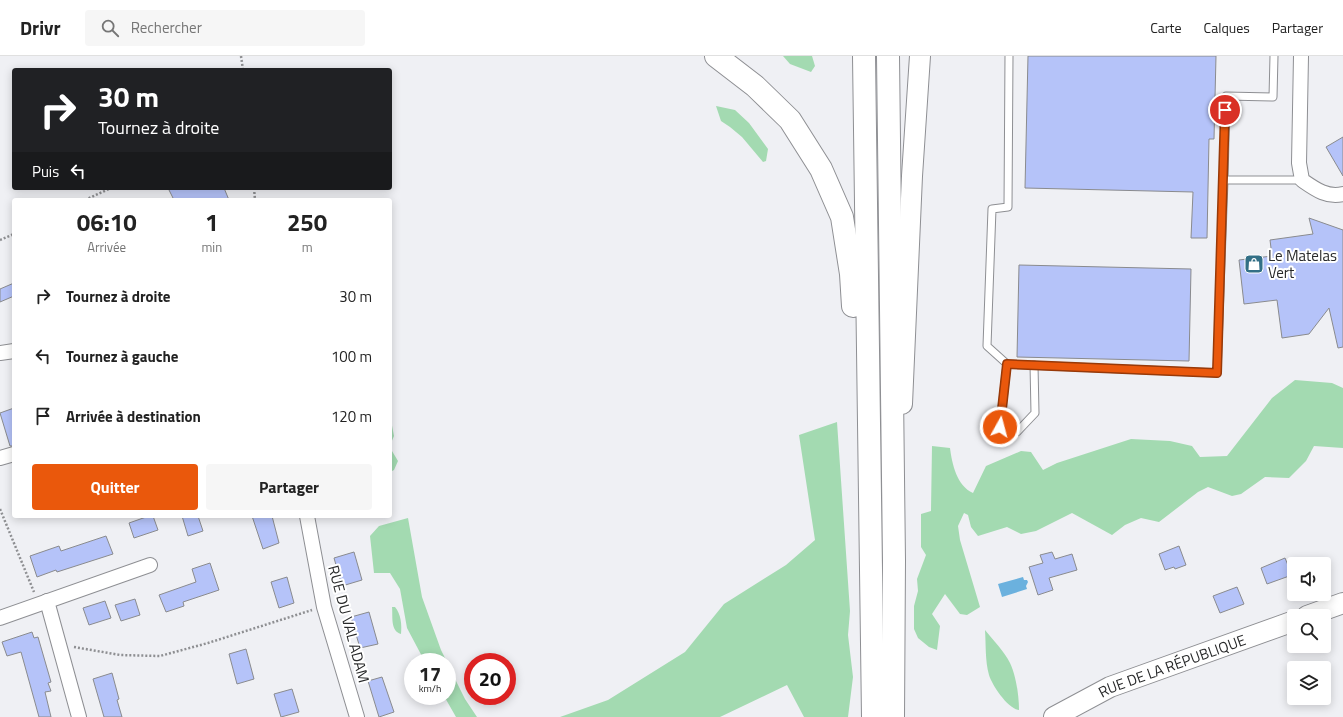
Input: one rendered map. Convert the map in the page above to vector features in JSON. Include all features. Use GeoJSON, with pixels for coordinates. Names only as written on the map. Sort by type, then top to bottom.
{"type":"FeatureCollection","features":[{"type":"Feature","properties":{"kind":"main road"},"geometry":{"type":"LineString","coordinates":[[716,56],[755,86],[790,120],[822,169],[842,217],[851,274],[870,527]]}},
{"type":"Feature","properties":{"kind":"main road"},"geometry":{"type":"LineString","coordinates":[[864,56],[873,717]]}},
{"type":"Feature","properties":{"kind":"main road"},"geometry":{"type":"LineString","coordinates":[[888,56],[894,561],[893,717]]}},
{"type":"Feature","properties":{"kind":"main road"},"geometry":{"type":"LineString","coordinates":[[894,561],[912,176],[920,56]]}},
{"type":"Feature","properties":{"kind":"main road"},"geometry":{"type":"LineString","coordinates":[[1327,609],[1343,603]]}},
{"type":"Feature","properties":{"kind":"main road","name":"RUE DE LA RÉPUBLIQUE"},"geometry":{"type":"LineString","coordinates":[[1054,717],[1110,687],[1287,624]]}},
{"type":"Feature","properties":{"kind":"street"},"geometry":{"type":"LineString","coordinates":[[1302,56],[1300,164],[1302,180],[1316,190],[1334,196],[1343,194]]}},
{"type":"Feature","properties":{"kind":"street"},"geometry":{"type":"LineString","coordinates":[[0,353],[12,351]]}},
{"type":"Feature","properties":{"kind":"street"},"geometry":{"type":"LineString","coordinates":[[0,458],[12,455]]}},
{"type":"Feature","properties":{"kind":"street","name":"RUE DU VAL ADAM"},"geometry":{"type":"LineString","coordinates":[[307,518],[324,607],[357,717]]}},
{"type":"Feature","properties":{"kind":"street"},"geometry":{"type":"LineString","coordinates":[[0,618],[150,565]]}},
{"type":"Feature","properties":{"kind":"street"},"geometry":{"type":"LineString","coordinates":[[42,603],[59,645],[79,717]]}},
{"type":"Feature","properties":{"kind":"lane"},"geometry":{"type":"LineString","coordinates":[[1010,56],[1008,207],[992,209],[987,346],[1007,364],[1217,373],[1226,96],[1273,97],[1274,56]]}},
{"type":"Feature","properties":{"kind":"lane"},"geometry":{"type":"LineString","coordinates":[[1224,180],[1302,180]]}},
{"type":"Feature","properties":{"kind":"lane"},"geometry":{"type":"LineString","coordinates":[[1007,364],[1000,427],[1017,432],[1035,413],[1034,365]]}},
{"type":"Feature","properties":{"kind":"path"},"geometry":{"type":"LineString","coordinates":[[241,56],[242,68]]}},
{"type":"Feature","properties":{"kind":"path"},"geometry":{"type":"LineString","coordinates":[[89,198],[107,190]]}},
{"type":"Feature","properties":{"kind":"path"},"geometry":{"type":"LineString","coordinates":[[0,240],[12,235]]}},
{"type":"Feature","properties":{"kind":"path"},"geometry":{"type":"LineString","coordinates":[[0,509],[30,580],[42,603]]}},
{"type":"Feature","properties":{"kind":"path"},"geometry":{"type":"LineString","coordinates":[[59,645],[120,655],[160,656],[208,643],[324,607]]}},
{"type":"Feature","properties":{"kind":"green space"},"geometry":{"type":"Polygon","coordinates":[[[783,56],[812,56],[815,66],[811,72],[790,64],[783,56]]]}},
{"type":"Feature","properties":{"kind":"green space"},"geometry":{"type":"Polygon","coordinates":[[[716,106],[735,110],[749,123],[768,149],[766,161],[763,162],[742,137],[721,121],[716,106]]]}},
{"type":"Feature","properties":{"kind":"green space"},"geometry":{"type":"Polygon","coordinates":[[[1295,380],[1332,383],[1343,388],[1343,448],[1314,446],[1306,461],[1289,478],[1265,477],[1241,494],[1232,496],[1208,487],[1198,492],[1159,522],[1141,518],[1125,525],[1112,535],[1072,513],[1036,531],[1021,534],[1007,527],[978,536],[971,527],[968,515],[964,513],[958,526],[960,540],[980,607],[967,615],[960,614],[945,594],[932,614],[940,626],[937,650],[929,647],[918,638],[914,629],[914,606],[918,591],[917,579],[926,555],[921,547],[921,514],[931,511],[932,446],[950,448],[952,461],[959,480],[968,490],[973,493],[986,466],[1021,451],[1031,452],[1043,470],[1057,463],[1131,439],[1170,441],[1192,446],[1200,457],[1227,456],[1272,398],[1295,380]]]}},
{"type":"Feature","properties":{"kind":"green space"},"geometry":{"type":"Polygon","coordinates":[[[837,422],[850,611],[848,635],[853,677],[848,717],[804,717],[787,685],[720,717],[560,717],[608,700],[685,652],[724,604],[786,565],[815,540],[799,435],[837,422]]]}},
{"type":"Feature","properties":{"kind":"green space"},"geometry":{"type":"Polygon","coordinates":[[[392,426],[394,436],[392,441],[392,426]]]}},
{"type":"Feature","properties":{"kind":"green space"},"geometry":{"type":"Polygon","coordinates":[[[392,451],[398,461],[394,470],[392,471],[392,451]]]}},
{"type":"Feature","properties":{"kind":"green space"},"geometry":{"type":"Polygon","coordinates":[[[408,518],[422,597],[442,653],[420,653],[407,628],[400,589],[390,573],[374,573],[370,536],[379,526],[408,518]]]}},
{"type":"Feature","properties":{"kind":"green space"},"geometry":{"type":"Polygon","coordinates":[[[392,607],[395,607],[400,616],[401,634],[395,630],[394,627],[392,607]]]}},
{"type":"Feature","properties":{"kind":"green space"},"geometry":{"type":"Polygon","coordinates":[[[985,630],[1005,654],[1010,663],[1017,686],[1019,710],[1010,706],[1005,701],[989,675],[985,630]]]}},
{"type":"Feature","properties":{"kind":"green space"},"geometry":{"type":"Polygon","coordinates":[[[456,681],[464,697],[464,705],[469,705],[477,717],[456,717],[449,705],[456,705],[456,681]]]}},
{"type":"Feature","properties":{"kind":"water"},"geometry":{"type":"Polygon","coordinates":[[[1023,577],[1024,580],[1027,580],[1028,582],[1026,586],[1027,589],[1002,597],[998,584],[1023,577]]]}},
{"type":"Feature","properties":{"kind":"building"},"geometry":{"type":"Polygon","coordinates":[[[1028,56],[1216,56],[1214,139],[1209,139],[1207,238],[1191,238],[1193,192],[1025,188],[1028,56]]]}},
{"type":"Feature","properties":{"kind":"building"},"geometry":{"type":"Polygon","coordinates":[[[1343,137],[1343,176],[1326,147],[1343,137]]]}},
{"type":"Feature","properties":{"kind":"building"},"geometry":{"type":"Polygon","coordinates":[[[169,190],[225,190],[228,198],[173,198],[169,190]]]}},
{"type":"Feature","properties":{"kind":"building"},"geometry":{"type":"Polygon","coordinates":[[[1309,218],[1343,230],[1343,347],[1338,348],[1329,308],[1309,334],[1282,338],[1277,300],[1244,304],[1239,260],[1272,256],[1270,240],[1313,234],[1309,218]]]}},
{"type":"Feature","properties":{"kind":"building"},"geometry":{"type":"Polygon","coordinates":[[[1019,265],[1191,269],[1189,361],[1017,357],[1019,265]]]}},
{"type":"Feature","properties":{"kind":"building"},"geometry":{"type":"Polygon","coordinates":[[[12,284],[12,297],[0,302],[0,289],[12,284]]]}},
{"type":"Feature","properties":{"kind":"building"},"geometry":{"type":"Polygon","coordinates":[[[12,409],[12,446],[10,446],[0,413],[12,409]]]}},
{"type":"Feature","properties":{"kind":"building"},"geometry":{"type":"Polygon","coordinates":[[[143,518],[154,518],[158,530],[134,538],[129,523],[143,518]]]}},
{"type":"Feature","properties":{"kind":"building"},"geometry":{"type":"Polygon","coordinates":[[[183,518],[199,518],[203,531],[188,536],[183,518]]]}},
{"type":"Feature","properties":{"kind":"building"},"geometry":{"type":"Polygon","coordinates":[[[253,518],[273,518],[279,543],[263,549],[253,518]]]}},
{"type":"Feature","properties":{"kind":"building"},"geometry":{"type":"Polygon","coordinates":[[[106,536],[113,554],[37,577],[30,556],[59,546],[61,551],[106,536]]]}},
{"type":"Feature","properties":{"kind":"building"},"geometry":{"type":"Polygon","coordinates":[[[1179,546],[1186,565],[1175,569],[1174,567],[1165,570],[1159,554],[1179,546]]]}},
{"type":"Feature","properties":{"kind":"building"},"geometry":{"type":"Polygon","coordinates":[[[354,552],[362,580],[342,586],[334,558],[354,552]]]}},
{"type":"Feature","properties":{"kind":"building"},"geometry":{"type":"Polygon","coordinates":[[[1052,552],[1055,559],[1072,554],[1077,570],[1049,578],[1053,590],[1038,595],[1029,567],[1043,563],[1040,555],[1052,552]]]}},
{"type":"Feature","properties":{"kind":"building"},"geometry":{"type":"Polygon","coordinates":[[[1285,558],[1287,563],[1287,577],[1267,584],[1261,568],[1285,558]]]}},
{"type":"Feature","properties":{"kind":"building"},"geometry":{"type":"Polygon","coordinates":[[[210,563],[219,590],[183,602],[184,606],[166,612],[159,595],[196,582],[192,569],[210,563]]]}},
{"type":"Feature","properties":{"kind":"building"},"geometry":{"type":"Polygon","coordinates":[[[287,577],[294,603],[279,608],[271,582],[287,577]]]}},
{"type":"Feature","properties":{"kind":"building"},"geometry":{"type":"Polygon","coordinates":[[[1237,587],[1244,604],[1220,613],[1213,596],[1237,587]]]}},
{"type":"Feature","properties":{"kind":"building"},"geometry":{"type":"Polygon","coordinates":[[[135,599],[140,615],[121,621],[115,605],[135,599]]]}},
{"type":"Feature","properties":{"kind":"building"},"geometry":{"type":"Polygon","coordinates":[[[105,601],[111,618],[89,625],[83,608],[105,601]]]}},
{"type":"Feature","properties":{"kind":"building"},"geometry":{"type":"Polygon","coordinates":[[[369,612],[378,644],[360,648],[351,617],[369,612]]]}},
{"type":"Feature","properties":{"kind":"building"},"geometry":{"type":"Polygon","coordinates":[[[32,632],[34,638],[38,637],[51,682],[48,683],[51,691],[45,692],[51,717],[39,717],[21,652],[7,656],[2,642],[32,632]]]}},
{"type":"Feature","properties":{"kind":"building"},"geometry":{"type":"Polygon","coordinates":[[[246,649],[254,679],[237,684],[229,654],[246,649]]]}},
{"type":"Feature","properties":{"kind":"building"},"geometry":{"type":"Polygon","coordinates":[[[112,673],[122,717],[104,717],[93,679],[112,673]]]}},
{"type":"Feature","properties":{"kind":"building"},"geometry":{"type":"Polygon","coordinates":[[[382,677],[394,712],[379,717],[368,681],[382,677]]]}},
{"type":"Feature","properties":{"kind":"building"},"geometry":{"type":"Polygon","coordinates":[[[292,689],[299,712],[281,717],[274,694],[292,689]]]}},
{"type":"Feature","properties":{"kind":"place","name":"Le Matelas Vert"},"geometry":{"type":"Point","coordinates":[1254,264]}},
{"type":"Feature","properties":{"kind":"route"},"geometry":{"type":"LineString","coordinates":[[1000,427],[1007,364],[1217,373],[1225,110]]}}]}
